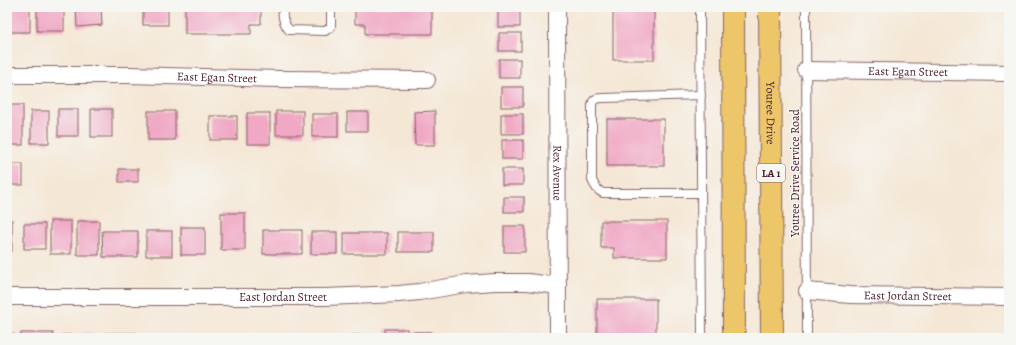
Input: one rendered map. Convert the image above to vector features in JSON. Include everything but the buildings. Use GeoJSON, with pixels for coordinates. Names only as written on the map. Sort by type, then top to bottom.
{"type":"FeatureCollection","features":[{"type":"Feature","properties":{"kind":"main road"},"geometry":{"type":"LineString","coordinates":[[733,7],[734,338]]}},
{"type":"Feature","properties":{"kind":"main road","name":"Youree Drive"},"geometry":{"type":"LineString","coordinates":[[770,7],[772,338]]}},
{"type":"Feature","properties":{"kind":"street","name":"Rex Avenue"},"geometry":{"type":"LineString","coordinates":[[556,7],[558,338]]}},
{"type":"Feature","properties":{"kind":"street","name":"East Egan Street"},"geometry":{"type":"LineString","coordinates":[[806,70],[1009,74]]}},
{"type":"Feature","properties":{"kind":"street","name":"East Egan Street"},"geometry":{"type":"LineString","coordinates":[[7,75],[120,75],[280,79],[427,80]]}},
{"type":"Feature","properties":{"kind":"street","name":"East Jordan Street"},"geometry":{"type":"LineString","coordinates":[[7,297],[325,297],[399,294],[466,284],[495,282],[528,282],[558,286]]}},
{"type":"Feature","properties":{"kind":"street","name":"East Jordan Street"},"geometry":{"type":"LineString","coordinates":[[807,291],[850,295],[1009,297]]}},
{"type":"Feature","properties":{"kind":"lane"},"geometry":{"type":"LineString","coordinates":[[283,7],[282,19],[289,30],[325,31],[331,27],[331,7]]}},
{"type":"Feature","properties":{"kind":"lane"},"geometry":{"type":"LineString","coordinates":[[700,7],[702,338]]}},
{"type":"Feature","properties":{"kind":"lane","name":"Youree Drive Service Road"},"geometry":{"type":"LineString","coordinates":[[806,7],[807,338]]}},
{"type":"Feature","properties":{"kind":"lane"},"geometry":{"type":"LineString","coordinates":[[701,95],[598,98],[593,101],[592,105],[592,180],[595,188],[603,192],[701,193]]}}]}
